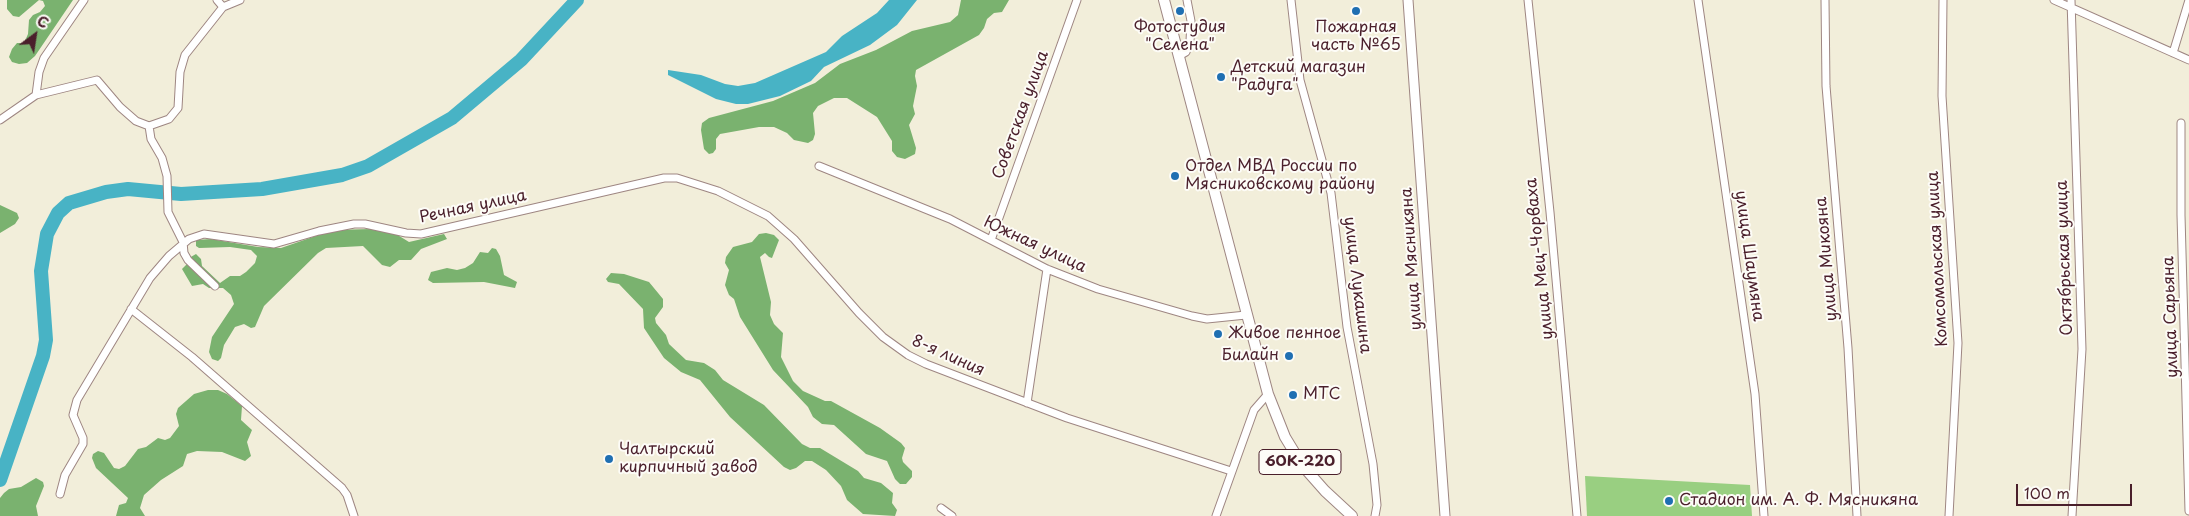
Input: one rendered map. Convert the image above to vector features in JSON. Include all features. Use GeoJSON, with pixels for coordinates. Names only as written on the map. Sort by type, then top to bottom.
{"type":"FeatureCollection","features":[{"type":"Feature","properties":{"kind":"main road","name":"60К-220"},"geometry":{"type":"LineString","coordinates":[[1164,0],[1268,394],[1285,437],[1302,465],[1325,491],[1352,516]]}},
{"type":"Feature","properties":{"kind":"street"},"geometry":{"type":"LineString","coordinates":[[36,94],[38,72],[44,58],[84,0]]}},
{"type":"Feature","properties":{"kind":"street"},"geometry":{"type":"LineString","coordinates":[[217,0],[223,8]]}},
{"type":"Feature","properties":{"kind":"street"},"geometry":{"type":"LineString","coordinates":[[0,120],[36,94],[97,80],[128,115],[149,126],[169,119],[175,113],[180,98],[180,72],[185,55],[223,8],[240,0]]}},
{"type":"Feature","properties":{"kind":"street","name":"Советская улица"},"geometry":{"type":"LineString","coordinates":[[991,240],[1077,0]]}},
{"type":"Feature","properties":{"kind":"street"},"geometry":{"type":"LineString","coordinates":[[1178,56],[1186,52],[1190,41],[1191,22],[1187,0]]}},
{"type":"Feature","properties":{"kind":"street","name":"улица Лукашина"},"geometry":{"type":"LineString","coordinates":[[1291,0],[1296,59],[1300,80],[1331,193],[1347,327],[1373,464],[1377,505],[1375,516]]}},
{"type":"Feature","properties":{"kind":"street","name":"улица Мясникяна"},"geometry":{"type":"LineString","coordinates":[[1408,0],[1445,516]]}},
{"type":"Feature","properties":{"kind":"street","name":"улица Мец-Чорваха"},"geometry":{"type":"LineString","coordinates":[[1528,0],[1552,231],[1577,516]]}},
{"type":"Feature","properties":{"kind":"street","name":"улица Шаумяна"},"geometry":{"type":"LineString","coordinates":[[1698,0],[1755,394],[1764,516]]}},
{"type":"Feature","properties":{"kind":"street","name":"улица Микояна"},"geometry":{"type":"LineString","coordinates":[[1825,0],[1826,86],[1848,348],[1857,516]]}},
{"type":"Feature","properties":{"kind":"street","name":"Комсомольская улица"},"geometry":{"type":"LineString","coordinates":[[1943,0],[1942,96],[1958,343],[1949,516]]}},
{"type":"Feature","properties":{"kind":"street"},"geometry":{"type":"LineString","coordinates":[[2054,0],[2071,4],[2189,60]]}},
{"type":"Feature","properties":{"kind":"street"},"geometry":{"type":"LineString","coordinates":[[2173,53],[2189,0]]}},
{"type":"Feature","properties":{"kind":"street","name":"Октябрьская улица"},"geometry":{"type":"LineString","coordinates":[[2071,4],[2082,350],[2072,516]]}},
{"type":"Feature","properties":{"kind":"street","name":"улица Сарьяна"},"geometry":{"type":"LineString","coordinates":[[2181,123],[2181,215],[2189,511]]}},
{"type":"Feature","properties":{"kind":"street"},"geometry":{"type":"LineString","coordinates":[[149,126],[151,139],[162,158],[168,184],[170,217],[184,242],[184,253],[188,260],[215,286]]}},
{"type":"Feature","properties":{"kind":"street","name":"Южная улица"},"geometry":{"type":"LineString","coordinates":[[819,166],[909,201],[991,240],[1046,269],[1098,289],[1174,312],[1207,318],[1246,315]]}},
{"type":"Feature","properties":{"kind":"street","name":"Речная улица"},"geometry":{"type":"LineString","coordinates":[[60,494],[65,475],[83,444],[83,438],[73,415],[77,400],[150,278],[184,242],[204,234],[274,244],[319,231],[354,224],[365,224],[406,233],[422,234],[664,178],[677,178],[704,186]]}},
{"type":"Feature","properties":{"kind":"street","name":"8-я линия"},"geometry":{"type":"LineString","coordinates":[[704,186],[753,207],[780,226],[859,313],[896,347],[926,364],[1027,403],[1231,471]]}},
{"type":"Feature","properties":{"kind":"street"},"geometry":{"type":"LineString","coordinates":[[1027,403],[1046,269]]}},
{"type":"Feature","properties":{"kind":"street"},"geometry":{"type":"LineString","coordinates":[[131,309],[192,357],[342,488],[347,495],[354,516]]}},
{"type":"Feature","properties":{"kind":"street"},"geometry":{"type":"LineString","coordinates":[[1216,516],[1254,410],[1268,394]]}},
{"type":"Feature","properties":{"kind":"street"},"geometry":{"type":"LineString","coordinates":[[941,508],[952,516]]}},
{"type":"Feature","properties":{"kind":"green space"},"geometry":{"type":"Polygon","coordinates":[[[7,0],[39,0],[19,17],[13,16],[7,9],[7,0]]]}},
{"type":"Feature","properties":{"kind":"green space"},"geometry":{"type":"Polygon","coordinates":[[[39,0],[73,0],[35,56],[27,63],[19,64],[12,62],[9,57],[12,49],[17,43],[24,43],[28,34],[29,20],[45,6],[43,1],[39,0]]]}},
{"type":"Feature","properties":{"kind":"green space"},"geometry":{"type":"Polygon","coordinates":[[[961,0],[1009,0],[1002,12],[994,13],[987,19],[979,35],[916,70],[917,86],[913,106],[915,114],[909,125],[916,148],[915,154],[905,159],[897,157],[892,151],[892,141],[877,117],[847,98],[834,98],[818,106],[813,113],[815,134],[813,140],[808,143],[794,140],[787,133],[774,127],[759,127],[720,134],[716,139],[716,149],[713,153],[709,154],[704,149],[701,130],[702,123],[709,118],[773,101],[815,83],[840,64],[876,50],[912,31],[950,22],[958,15],[961,0]]]}},
{"type":"Feature","properties":{"kind":"green space"},"geometry":{"type":"Polygon","coordinates":[[[0,205],[17,213],[19,218],[15,224],[0,233],[0,205]]]}},
{"type":"Feature","properties":{"kind":"green space"},"geometry":{"type":"Polygon","coordinates":[[[371,229],[396,234],[409,242],[444,234],[447,239],[421,249],[411,260],[399,260],[390,267],[382,265],[363,246],[326,248],[318,253],[264,306],[255,327],[251,328],[244,324],[235,327],[224,345],[221,358],[218,361],[212,359],[209,352],[212,337],[234,304],[231,295],[223,288],[209,288],[203,284],[192,286],[182,269],[190,261],[189,258],[196,254],[201,259],[202,266],[220,283],[230,276],[240,276],[246,272],[255,263],[257,256],[251,250],[230,247],[199,248],[196,246],[196,240],[211,239],[258,247],[281,248],[333,230],[371,229]]]}},
{"type":"Feature","properties":{"kind":"green space"},"geometry":{"type":"Polygon","coordinates":[[[759,234],[774,235],[779,240],[772,258],[765,253],[760,257],[771,302],[770,315],[774,324],[783,333],[781,357],[793,381],[803,391],[825,401],[831,401],[880,428],[901,443],[905,448],[902,458],[903,462],[912,471],[912,477],[906,484],[900,484],[895,479],[887,461],[866,454],[834,425],[822,424],[813,417],[808,407],[773,370],[740,317],[734,299],[729,295],[725,285],[729,270],[725,263],[726,257],[733,247],[752,242],[759,234]]]}},
{"type":"Feature","properties":{"kind":"green space"},"geometry":{"type":"Polygon","coordinates":[[[492,248],[496,249],[500,256],[504,275],[517,282],[515,288],[484,282],[433,283],[428,280],[431,272],[447,268],[457,270],[465,268],[473,263],[480,252],[488,253],[492,248]]]}},
{"type":"Feature","properties":{"kind":"green space"},"geometry":{"type":"Polygon","coordinates":[[[611,273],[624,274],[649,282],[663,299],[663,307],[655,318],[656,323],[666,335],[669,344],[686,360],[704,363],[715,370],[723,380],[764,405],[802,444],[810,448],[820,448],[858,471],[864,478],[881,483],[893,493],[892,503],[897,510],[895,516],[863,514],[847,500],[841,486],[826,470],[812,461],[805,461],[790,470],[784,467],[730,417],[700,380],[681,372],[664,358],[644,328],[643,309],[619,284],[608,282],[606,279],[611,273]]]}},
{"type":"Feature","properties":{"kind":"green space"},"geometry":{"type":"Polygon","coordinates":[[[208,390],[218,390],[227,394],[242,406],[241,420],[252,430],[247,442],[251,456],[245,461],[222,452],[197,451],[187,454],[183,466],[161,480],[144,495],[140,508],[145,516],[116,516],[119,505],[126,503],[128,498],[96,468],[92,458],[93,454],[98,451],[104,453],[114,468],[119,469],[125,466],[138,449],[146,447],[158,438],[165,440],[170,438],[179,426],[176,414],[178,408],[194,394],[208,390]]]}},
{"type":"Feature","properties":{"kind":"green space","name":"Стадион им. А. Ф. Мясникяна"},"geometry":{"type":"Polygon","coordinates":[[[1585,476],[1750,485],[1752,516],[1587,516],[1585,476]]]}},
{"type":"Feature","properties":{"kind":"green space"},"geometry":{"type":"Polygon","coordinates":[[[36,478],[43,482],[44,486],[36,506],[38,516],[0,516],[0,498],[4,493],[9,489],[21,487],[36,478]]]}},
{"type":"Feature","properties":{"kind":"water"},"geometry":{"type":"Polygon","coordinates":[[[889,0],[917,0],[897,25],[870,45],[824,67],[811,81],[780,96],[748,104],[736,104],[716,99],[668,75],[668,70],[701,75],[725,84],[738,86],[755,83],[826,52],[842,36],[877,13],[889,0]]]}},
{"type":"Feature","properties":{"kind":"waterway"},"geometry":{"type":"LineString","coordinates":[[0,480],[43,356],[46,340],[41,271],[47,234],[58,213],[69,203],[106,192],[128,189],[181,194],[262,189],[342,175],[368,166],[452,118],[521,60],[577,0]]}},
{"type":"Feature","properties":{"kind":"place","name":"Фотостудия \"Селена\""},"geometry":{"type":"Point","coordinates":[1180,11]}},
{"type":"Feature","properties":{"kind":"place","name":"Пожарная часть №65"},"geometry":{"type":"Point","coordinates":[1356,11]}},
{"type":"Feature","properties":{"kind":"place","name":"Детский магазин \"Радуга\""},"geometry":{"type":"Point","coordinates":[1221,77]}},
{"type":"Feature","properties":{"kind":"place","name":"Отдел МВД России по Мясниковскому району"},"geometry":{"type":"Point","coordinates":[1175,176]}},
{"type":"Feature","properties":{"kind":"place","name":"Живое пенное"},"geometry":{"type":"Point","coordinates":[1218,334]}},
{"type":"Feature","properties":{"kind":"place","name":"Билайн"},"geometry":{"type":"Point","coordinates":[1289,356]}},
{"type":"Feature","properties":{"kind":"place","name":"МТС"},"geometry":{"type":"Point","coordinates":[1293,395]}},
{"type":"Feature","properties":{"kind":"place","name":"Чалтырский кирпичный завод"},"geometry":{"type":"Point","coordinates":[609,459]}},
{"type":"Feature","properties":{"kind":"place","name":"Стадион им. А. Ф. Мясникяна"},"geometry":{"type":"Point","coordinates":[1669,501]}}]}
